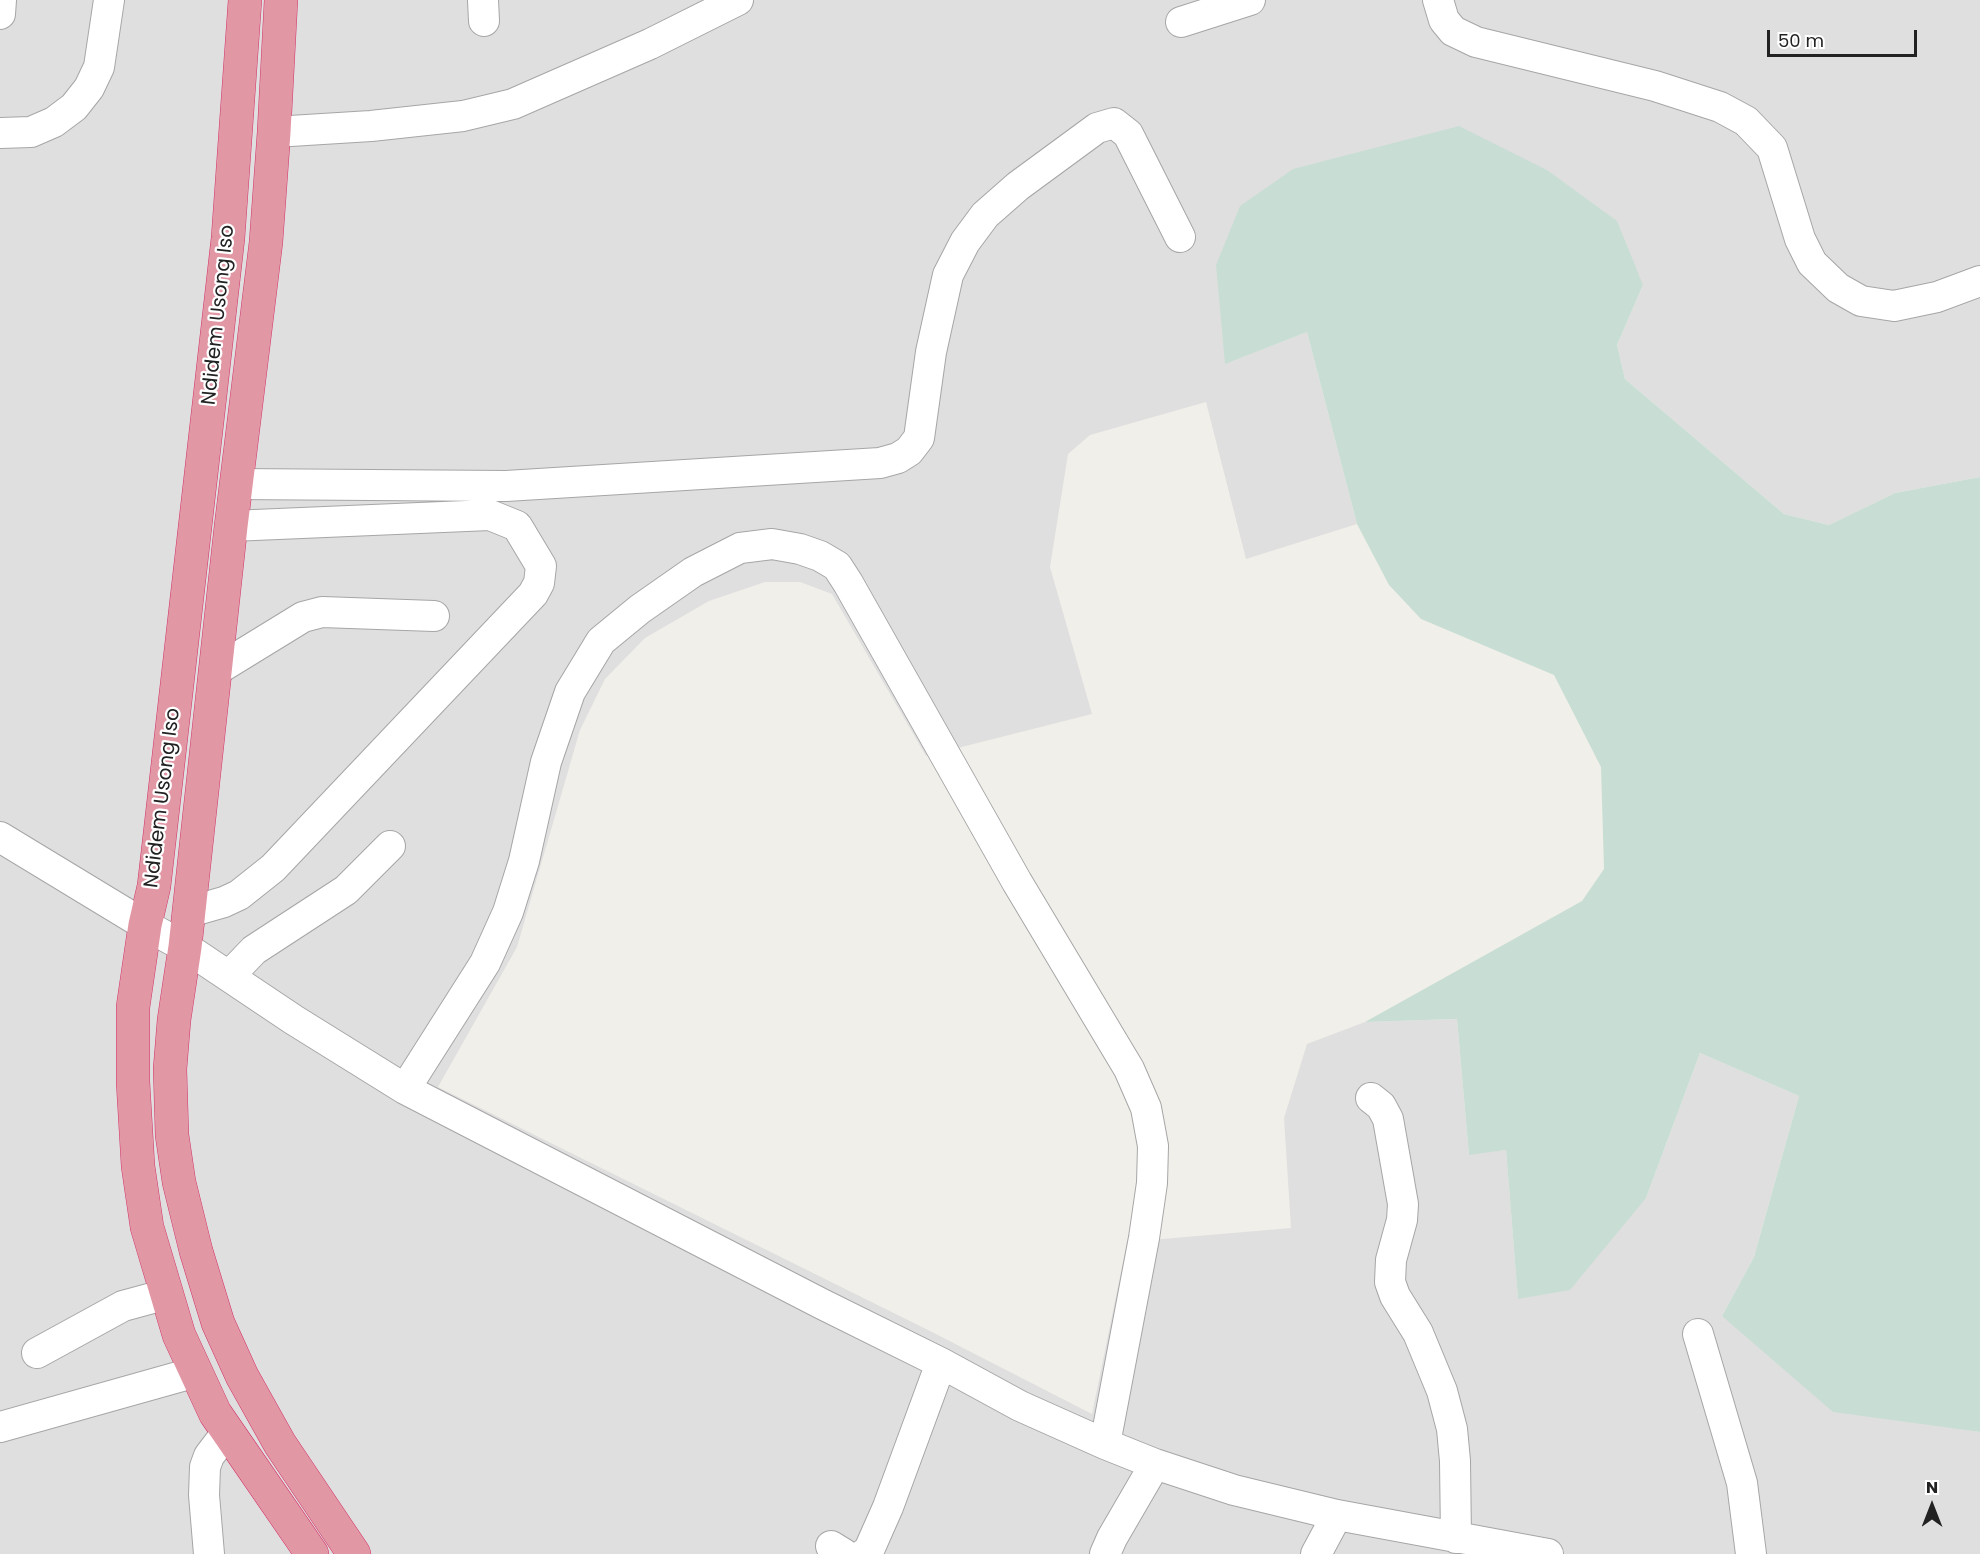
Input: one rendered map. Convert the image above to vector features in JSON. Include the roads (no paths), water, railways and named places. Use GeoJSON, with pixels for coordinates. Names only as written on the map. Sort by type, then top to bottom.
{"type":"FeatureCollection","features":[{"type":"Feature","properties":{"kind":"highway","name":"Ndidem Usong Iso"},"geometry":{"type":"LineString","coordinates":[[245,0],[228,238],[154,886],[145,925],[133,1007],[133,1082],[138,1166],[147,1227],[179,1335],[215,1413],[312,1554]]}},
{"type":"Feature","properties":{"kind":"highway","name":"Ndidem Usong Iso"},"geometry":{"type":"LineString","coordinates":[[281,0],[266,242],[231,526],[185,947],[174,1020],[170,1069],[172,1135],[179,1182],[196,1251],[219,1323],[242,1377],[280,1444],[354,1554]]}},
{"type":"Feature","properties":{"kind":"street"},"geometry":{"type":"LineString","coordinates":[[0,14],[1,0]]}},
{"type":"Feature","properties":{"kind":"street"},"geometry":{"type":"LineString","coordinates":[[0,133],[31,132],[54,122],[74,107],[89,88],[99,68],[109,0]]}},
{"type":"Feature","properties":{"kind":"street"},"geometry":{"type":"LineString","coordinates":[[1181,22],[1250,0]]}},
{"type":"Feature","properties":{"kind":"street"},"geometry":{"type":"LineString","coordinates":[[1438,0],[1444,20],[1453,30],[1476,42],[1655,86],[1720,107],[1746,121],[1762,135],[1772,148],[1800,239],[1812,263],[1838,288],[1861,301],[1894,306],[1937,297],[1980,281]]}},
{"type":"Feature","properties":{"kind":"street"},"geometry":{"type":"LineString","coordinates":[[274,132],[370,126],[463,116],[513,104],[551,90],[650,45],[725,3]]}},
{"type":"Feature","properties":{"kind":"street"},"geometry":{"type":"LineString","coordinates":[[236,484],[506,486],[880,463],[898,458],[909,451],[919,438],[931,352],[948,275],[964,242],[985,215],[1018,186],[1097,128],[1114,123],[1128,134],[1180,237]]}},
{"type":"Feature","properties":{"kind":"street"},"geometry":{"type":"LineString","coordinates":[[189,912],[239,895],[273,868],[533,594],[539,583],[541,566],[517,526],[490,515],[231,526]]}},
{"type":"Feature","properties":{"kind":"street"},"geometry":{"type":"LineString","coordinates":[[405,1089],[485,963],[508,912],[524,861],[546,762],[570,692],[601,641],[640,609],[693,572],[740,548],[772,544],[800,549],[820,556],[837,566],[848,583],[1017,882],[1129,1069],[1146,1108],[1153,1146],[1152,1183],[1144,1238],[1105,1444]]}},
{"type":"Feature","properties":{"kind":"street"},"geometry":{"type":"LineString","coordinates":[[216,671],[303,617],[322,612],[434,616]]}},
{"type":"Feature","properties":{"kind":"street"},"geometry":{"type":"LineString","coordinates":[[0,837],[185,947],[294,1020],[405,1089],[489,1134],[942,1363],[1020,1406],[1155,1464],[1234,1490],[1337,1515],[1548,1554]]}},
{"type":"Feature","properties":{"kind":"street"},"geometry":{"type":"LineString","coordinates":[[228,976],[254,950],[346,890],[390,846]]}},
{"type":"Feature","properties":{"kind":"street"},"geometry":{"type":"LineString","coordinates":[[1371,1098],[1382,1106],[1388,1119],[1402,1204],[1402,1220],[1389,1266],[1389,1282],[1418,1333],[1444,1400],[1452,1429],[1455,1461],[1456,1538]]}},
{"type":"Feature","properties":{"kind":"street"},"geometry":{"type":"LineString","coordinates":[[37,1353],[123,1306],[167,1294]]}},
{"type":"Feature","properties":{"kind":"street"},"geometry":{"type":"LineString","coordinates":[[1698,1334],[1742,1483],[1751,1554]]}},
{"type":"Feature","properties":{"kind":"street"},"geometry":{"type":"LineString","coordinates":[[864,1554],[869,1550],[888,1507],[942,1363]]}},
{"type":"Feature","properties":{"kind":"street"},"geometry":{"type":"LineString","coordinates":[[0,1427],[196,1372]]}},
{"type":"Feature","properties":{"kind":"street"},"geometry":{"type":"LineString","coordinates":[[209,1554],[204,1495],[205,1467],[228,1431]]}},
{"type":"Feature","properties":{"kind":"street"},"geometry":{"type":"LineString","coordinates":[[1105,1554],[1155,1464]]}},
{"type":"Feature","properties":{"kind":"street"},"geometry":{"type":"LineString","coordinates":[[1316,1554],[1337,1515]]}}]}
